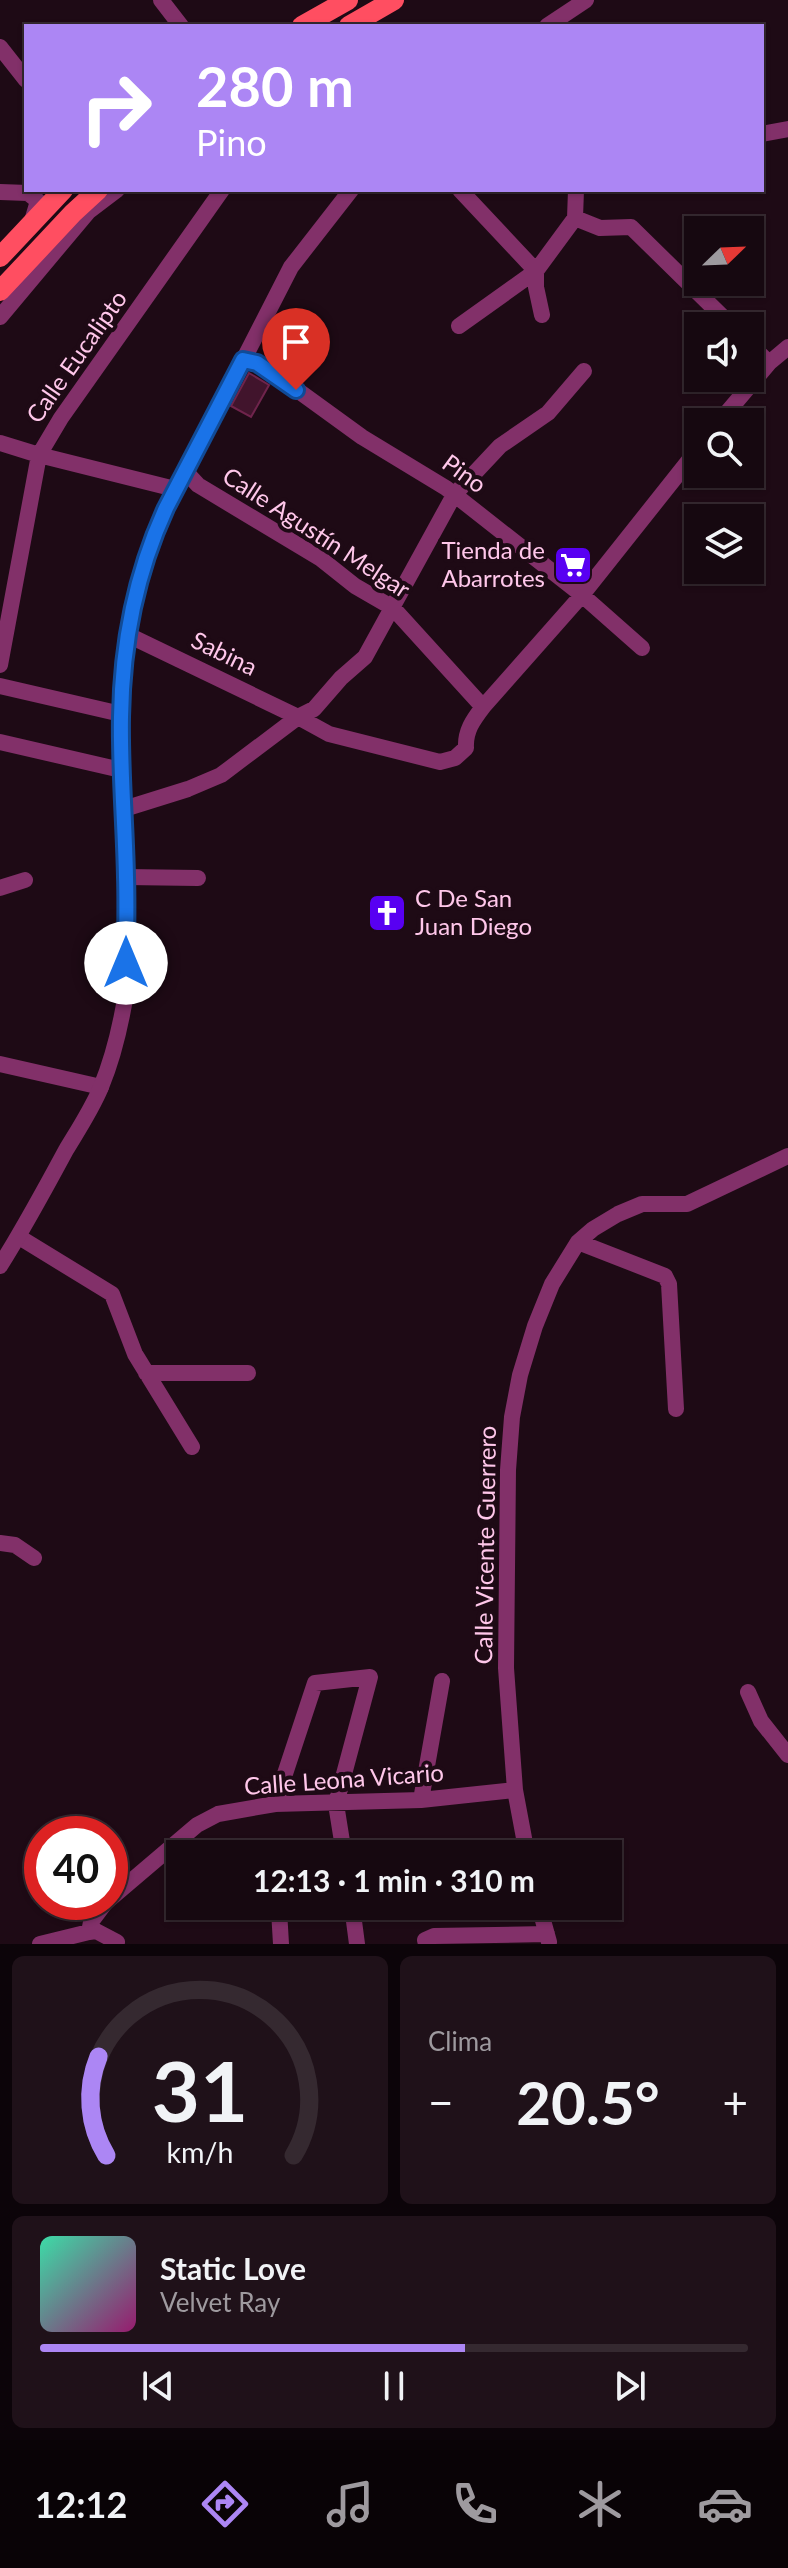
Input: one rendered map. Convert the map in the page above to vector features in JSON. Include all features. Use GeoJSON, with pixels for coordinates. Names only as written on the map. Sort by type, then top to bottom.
{"type":"FeatureCollection","features":[{"type":"Feature","properties":{"kind":"main road"},"geometry":{"type":"LineString","coordinates":[[306,24],[348,0]]}},
{"type":"Feature","properties":{"kind":"main road"},"geometry":{"type":"LineString","coordinates":[[352,24],[394,0]]}},
{"type":"Feature","properties":{"kind":"main road"},"geometry":{"type":"LineString","coordinates":[[0,257],[40,204],[60,192]]}},
{"type":"Feature","properties":{"kind":"main road"},"geometry":{"type":"LineString","coordinates":[[0,291],[96,192]]}},
{"type":"Feature","properties":{"kind":"street"},"geometry":{"type":"LineString","coordinates":[[161,0],[179,24]]}},
{"type":"Feature","properties":{"kind":"street"},"geometry":{"type":"LineString","coordinates":[[550,24],[586,0]]}},
{"type":"Feature","properties":{"kind":"street"},"geometry":{"type":"LineString","coordinates":[[0,47],[24,77]]}},
{"type":"Feature","properties":{"kind":"street"},"geometry":{"type":"LineString","coordinates":[[764,134],[788,129]]}},
{"type":"Feature","properties":{"kind":"street"},"geometry":{"type":"LineString","coordinates":[[0,192],[28,193],[40,204]]}},
{"type":"Feature","properties":{"kind":"street"},"geometry":{"type":"LineString","coordinates":[[0,317],[88,212],[114,192]]}},
{"type":"Feature","properties":{"kind":"street","name":"Calle Eucalipto"},"geometry":{"type":"LineString","coordinates":[[0,665],[39,455],[61,418],[221,192]]}},
{"type":"Feature","properties":{"kind":"street"},"geometry":{"type":"LineString","coordinates":[[0,1266],[101,1087],[115,1044],[126,991],[121,714],[128,635],[143,570],[157,528],[175,489],[291,267],[349,192]]}},
{"type":"Feature","properties":{"kind":"street"},"geometry":{"type":"LineString","coordinates":[[462,192],[536,271],[542,315]]}},
{"type":"Feature","properties":{"kind":"street"},"geometry":{"type":"LineString","coordinates":[[459,326],[536,271],[575,218],[576,192]]}},
{"type":"Feature","properties":{"kind":"street"},"geometry":{"type":"LineString","coordinates":[[575,218],[600,228],[631,227],[718,312]]}},
{"type":"Feature","properties":{"kind":"street"},"geometry":{"type":"LineString","coordinates":[[731,408],[769,363],[788,347]]}},
{"type":"Feature","properties":{"kind":"street"},"geometry":{"type":"LineString","coordinates":[[764,358],[769,363]]}},
{"type":"Feature","properties":{"kind":"street","name":"Pino"},"geometry":{"type":"LineString","coordinates":[[243,360],[271,371],[319,408],[454,495],[582,595],[642,648]]}},
{"type":"Feature","properties":{"kind":"street"},"geometry":{"type":"LineString","coordinates":[[124,809],[221,775],[298,717],[314,709],[341,678],[365,657],[454,495],[500,446],[548,413],[584,371]]}},
{"type":"Feature","properties":{"kind":"street"},"geometry":{"type":"LineString","coordinates":[[0,443],[175,489]]}},
{"type":"Feature","properties":{"kind":"street"},"geometry":{"type":"LineString","coordinates":[[483,707],[582,595],[684,467]]}},
{"type":"Feature","properties":{"kind":"street","name":"Calle Agustín Melgar"},"geometry":{"type":"LineString","coordinates":[[186,472],[198,485],[321,559],[355,586],[393,608],[483,707]]}},
{"type":"Feature","properties":{"kind":"street","name":"Sabina"},"geometry":{"type":"LineString","coordinates":[[128,635],[329,734],[440,762],[448,762],[466,748],[465,737],[469,726],[483,707]]}},
{"type":"Feature","properties":{"kind":"street"},"geometry":{"type":"LineString","coordinates":[[0,686],[121,714]]}},
{"type":"Feature","properties":{"kind":"street"},"geometry":{"type":"LineString","coordinates":[[0,742],[121,770]]}},
{"type":"Feature","properties":{"kind":"street"},"geometry":{"type":"LineString","coordinates":[[126,877],[198,878]]}},
{"type":"Feature","properties":{"kind":"street"},"geometry":{"type":"LineString","coordinates":[[0,888],[25,880]]}},
{"type":"Feature","properties":{"kind":"street"},"geometry":{"type":"LineString","coordinates":[[0,1064],[101,1087]]}},
{"type":"Feature","properties":{"kind":"street","name":"Calle Vicente Guerrero"},"geometry":{"type":"LineString","coordinates":[[524,1840],[515,1790],[506,1668],[508,1470],[512,1417],[520,1375],[535,1326],[552,1284],[578,1242],[593,1229],[642,1204],[687,1204],[788,1156]]}},
{"type":"Feature","properties":{"kind":"street"},"geometry":{"type":"LineString","coordinates":[[19,1237],[112,1294],[135,1354],[192,1447]]}},
{"type":"Feature","properties":{"kind":"street"},"geometry":{"type":"LineString","coordinates":[[578,1242],[665,1276],[669,1284],[676,1409]]}},
{"type":"Feature","properties":{"kind":"street"},"geometry":{"type":"LineString","coordinates":[[146,1373],[248,1373]]}},
{"type":"Feature","properties":{"kind":"street"},"geometry":{"type":"LineString","coordinates":[[0,1543],[15,1545],[34,1558]]}},
{"type":"Feature","properties":{"kind":"street"},"geometry":{"type":"LineString","coordinates":[[275,1804],[315,1683],[370,1677],[336,1804],[342,1840]]}},
{"type":"Feature","properties":{"kind":"street"},"geometry":{"type":"LineString","coordinates":[[421,1800],[442,1681]]}},
{"type":"Feature","properties":{"kind":"street"},"geometry":{"type":"LineString","coordinates":[[748,1692],[761,1721],[788,1755]]}},
{"type":"Feature","properties":{"kind":"street","name":"Calle Leona Vicario"},"geometry":{"type":"LineString","coordinates":[[128,1883],[197,1825],[218,1814],[275,1804],[421,1800],[515,1790]]}},
{"type":"Feature","properties":{"kind":"street","name":"Calle Leona Vicario"},"geometry":{"type":"LineString","coordinates":[[89,1932],[93,1920]]}},
{"type":"Feature","properties":{"kind":"street"},"geometry":{"type":"LineString","coordinates":[[280,1920],[281,1944]]}},
{"type":"Feature","properties":{"kind":"street"},"geometry":{"type":"LineString","coordinates":[[354,1920],[357,1944]]}},
{"type":"Feature","properties":{"kind":"street"},"geometry":{"type":"LineString","coordinates":[[40,1944],[96,1931],[117,1942]]}},
{"type":"Feature","properties":{"kind":"street"},"geometry":{"type":"LineString","coordinates":[[426,1942],[434,1936],[548,1939]]}},
{"type":"Feature","properties":{"kind":"building"},"geometry":{"type":"Polygon","coordinates":[[[249,373],[269,385],[251,417],[231,406],[249,373]]]}},
{"type":"Feature","properties":{"kind":"place","name":"Tienda de Abarrotes"},"geometry":{"type":"Point","coordinates":[573,565]}},
{"type":"Feature","properties":{"kind":"place","name":"C De San Juan Diego"},"geometry":{"type":"Point","coordinates":[387,913]}},
{"type":"Feature","properties":{"kind":"route"},"geometry":{"type":"LineString","coordinates":[[126,963],[121,714],[128,635],[139,584],[166,508],[243,360],[257,363],[296,390]]}}]}
